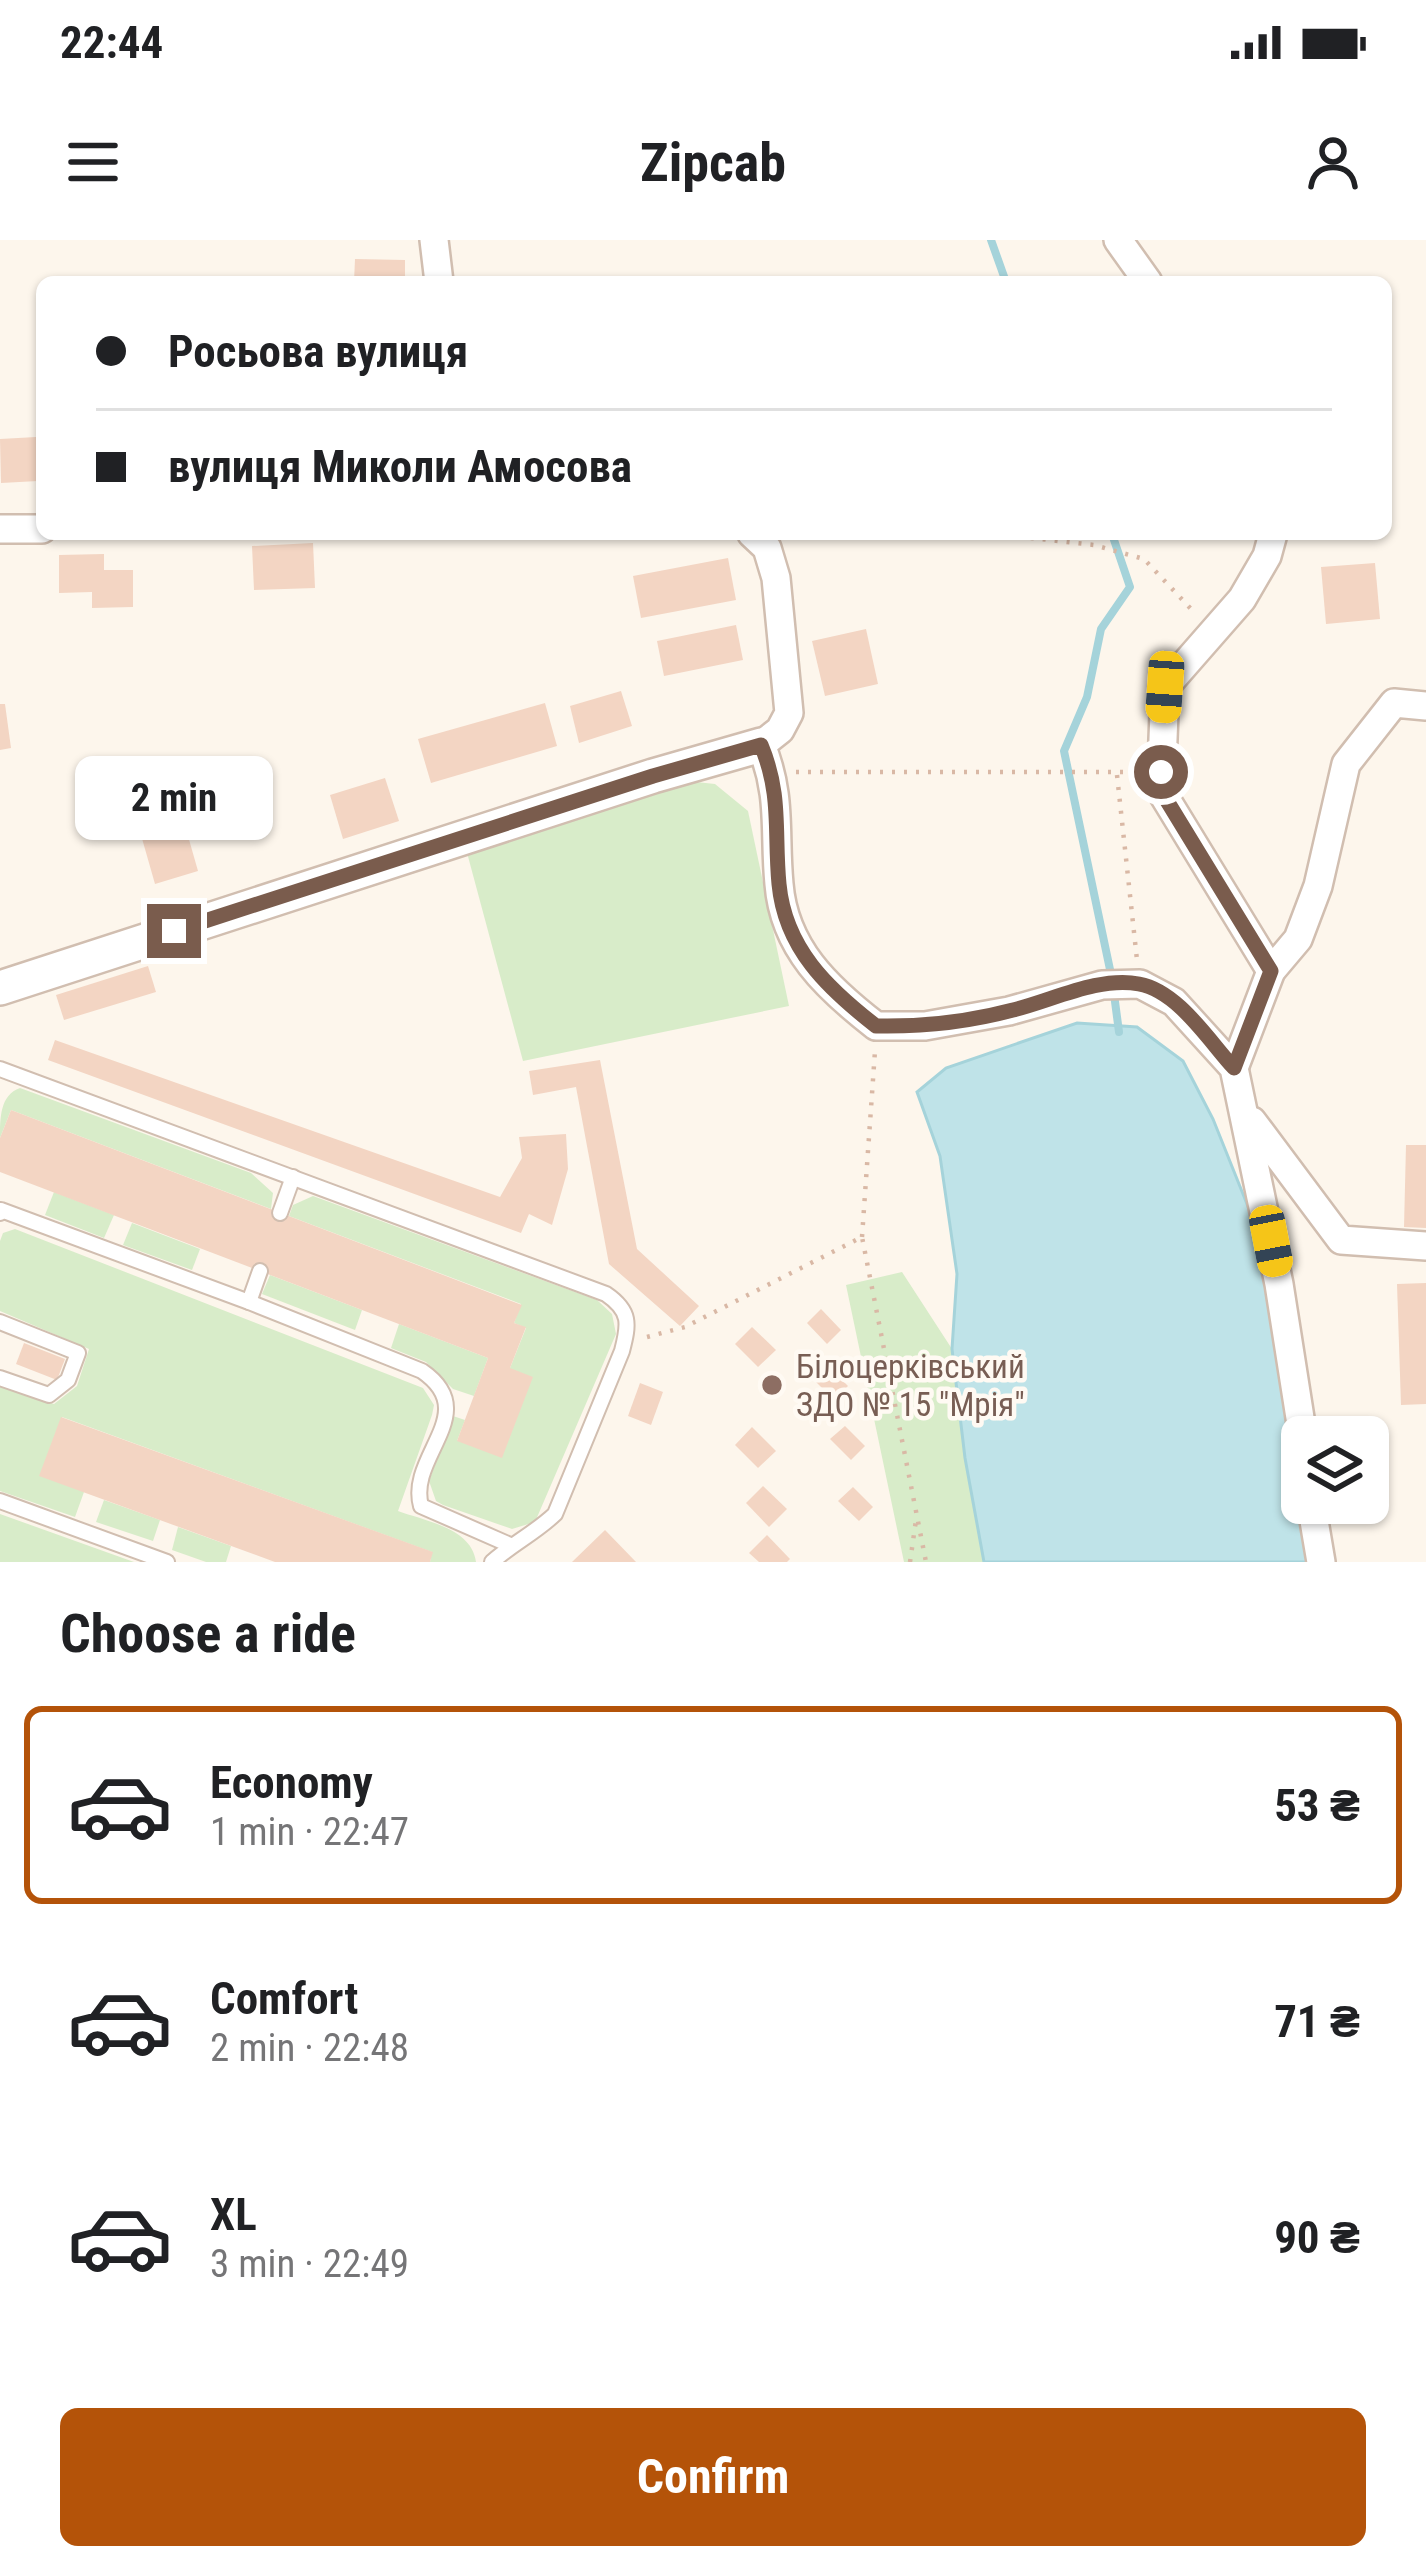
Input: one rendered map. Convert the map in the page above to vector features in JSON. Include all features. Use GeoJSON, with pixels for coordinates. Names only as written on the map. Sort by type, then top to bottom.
{"type":"FeatureCollection","features":[{"type":"Feature","properties":{"kind":"street"},"geometry":{"type":"LineString","coordinates":[[434,240],[438,276]]}},
{"type":"Feature","properties":{"kind":"street"},"geometry":{"type":"LineString","coordinates":[[1118,240],[1144,276]]}},
{"type":"Feature","properties":{"kind":"street"},"geometry":{"type":"LineString","coordinates":[[0,529],[36,529]]}},
{"type":"Feature","properties":{"kind":"street"},"geometry":{"type":"LineString","coordinates":[[758,540],[767,548],[776,578],[789,687],[789,713],[767,758],[779,815],[779,883],[786,925],[805,961],[876,1026],[926,1026],[1124,984],[1174,1002],[1234,1068],[1280,1284],[1301,1416]]}},
{"type":"Feature","properties":{"kind":"street"},"geometry":{"type":"LineString","coordinates":[[1271,540],[1241,599],[1165,687],[1161,772],[1161,791],[1271,971]]}},
{"type":"Feature","properties":{"kind":"street"},"geometry":{"type":"LineString","coordinates":[[1234,1068],[1271,971],[1298,939],[1318,886],[1346,764],[1394,703],[1426,706]]}},
{"type":"Feature","properties":{"kind":"street"},"geometry":{"type":"LineString","coordinates":[[0,988],[653,776],[767,758]]}},
{"type":"Feature","properties":{"kind":"street"},"geometry":{"type":"LineString","coordinates":[[1246,1112],[1341,1240],[1426,1246]]}},
{"type":"Feature","properties":{"kind":"street"},"geometry":{"type":"LineString","coordinates":[[1315,1524],[1321,1562]]}},
{"type":"Feature","properties":{"kind":"lane"},"geometry":{"type":"LineString","coordinates":[[0,1069],[606,1294],[626,1313],[629,1323],[624,1344],[555,1514],[492,1562]]}},
{"type":"Feature","properties":{"kind":"lane"},"geometry":{"type":"LineString","coordinates":[[280,1213],[292,1177]]}},
{"type":"Feature","properties":{"kind":"lane"},"geometry":{"type":"LineString","coordinates":[[0,1214],[1,1210],[249,1302],[422,1371],[439,1383],[447,1399],[445,1419],[417,1492],[421,1506],[510,1545]]}},
{"type":"Feature","properties":{"kind":"lane"},"geometry":{"type":"LineString","coordinates":[[249,1302],[260,1271]]}},
{"type":"Feature","properties":{"kind":"lane"},"geometry":{"type":"LineString","coordinates":[[0,1322],[78,1353],[68,1380],[49,1395],[0,1378]]}},
{"type":"Feature","properties":{"kind":"lane"},"geometry":{"type":"LineString","coordinates":[[0,1501],[167,1562]]}},
{"type":"Feature","properties":{"kind":"path"},"geometry":{"type":"LineString","coordinates":[[1043,540],[1138,558],[1214,632]]}},
{"type":"Feature","properties":{"kind":"path"},"geometry":{"type":"LineString","coordinates":[[767,758],[1049,772],[1161,772]]}},
{"type":"Feature","properties":{"kind":"path"},"geometry":{"type":"LineString","coordinates":[[1117,772],[1124,984]]}},
{"type":"Feature","properties":{"kind":"path"},"geometry":{"type":"LineString","coordinates":[[876,1026],[862,1237],[926,1562]]}},
{"type":"Feature","properties":{"kind":"path"},"geometry":{"type":"LineString","coordinates":[[624,1344],[685,1327],[862,1237]]}},
{"type":"Feature","properties":{"kind":"path"},"geometry":{"type":"LineString","coordinates":[[910,1562],[917,1517]]}},
{"type":"Feature","properties":{"kind":"green space"},"geometry":{"type":"Polygon","coordinates":[[[687,781],[715,784],[748,811],[789,1006],[523,1061],[466,849],[687,781]]]}},
{"type":"Feature","properties":{"kind":"green space"},"geometry":{"type":"Polygon","coordinates":[[[20,1088],[251,1173],[273,1193],[271,1209],[11,1110],[0,1138],[5,1102],[20,1088]]]}},
{"type":"Feature","properties":{"kind":"green space"},"geometry":{"type":"Polygon","coordinates":[[[54,1192],[114,1215],[104,1238],[45,1215],[54,1192]]]}},
{"type":"Feature","properties":{"kind":"green space"},"geometry":{"type":"Polygon","coordinates":[[[313,1196],[597,1300],[612,1314],[616,1334],[535,1522],[512,1529],[443,1505],[436,1501],[429,1481],[453,1416],[465,1420],[457,1441],[510,1368],[526,1328],[514,1323],[521,1304],[289,1216],[293,1205],[313,1196]]]}},
{"type":"Feature","properties":{"kind":"green space"},"geometry":{"type":"Polygon","coordinates":[[[132,1223],[200,1249],[192,1270],[123,1245],[132,1223]]]}},
{"type":"Feature","properties":{"kind":"green space"},"geometry":{"type":"Polygon","coordinates":[[[15,1229],[423,1388],[434,1405],[432,1415],[398,1511],[457,1534],[473,1550],[476,1562],[430,1562],[432,1552],[62,1417],[84,1492],[75,1517],[0,1491],[0,1386],[54,1404],[77,1386],[89,1349],[0,1311],[0,1241],[3,1233],[15,1229]]]}},
{"type":"Feature","properties":{"kind":"green space"},"geometry":{"type":"Polygon","coordinates":[[[902,1272],[952,1349],[984,1562],[904,1562],[846,1285],[902,1272]]]}},
{"type":"Feature","properties":{"kind":"green space"},"geometry":{"type":"Polygon","coordinates":[[[270,1275],[362,1310],[355,1330],[262,1294],[270,1275]]]}},
{"type":"Feature","properties":{"kind":"green space"},"geometry":{"type":"Polygon","coordinates":[[[399,1324],[488,1358],[474,1396],[453,1389],[426,1362],[391,1348],[399,1324]]]}},
{"type":"Feature","properties":{"kind":"green space"},"geometry":{"type":"Polygon","coordinates":[[[104,1500],[160,1520],[153,1541],[96,1522],[104,1500]]]}},
{"type":"Feature","properties":{"kind":"green space"},"geometry":{"type":"Polygon","coordinates":[[[0,1514],[134,1562],[0,1562],[0,1514]]]}},
{"type":"Feature","properties":{"kind":"green space"},"geometry":{"type":"Polygon","coordinates":[[[178,1527],[231,1546],[226,1562],[206,1562],[172,1550],[178,1527]]]}},
{"type":"Feature","properties":{"kind":"water"},"geometry":{"type":"Polygon","coordinates":[[[1077,1023],[1137,1027],[1183,1061],[1213,1119],[1279,1284],[1298,1416],[1281,1416],[1281,1524],[1305,1524],[1311,1562],[984,1562],[952,1349],[957,1274],[940,1156],[917,1092],[946,1068],[1077,1023]]]}},
{"type":"Feature","properties":{"kind":"building"},"geometry":{"type":"Polygon","coordinates":[[[355,259],[405,260],[405,276],[354,276],[355,259]]]}},
{"type":"Feature","properties":{"kind":"building"},"geometry":{"type":"Polygon","coordinates":[[[36,437],[36,481],[1,483],[0,439],[36,437]]]}},
{"type":"Feature","properties":{"kind":"building"},"geometry":{"type":"Polygon","coordinates":[[[313,543],[315,588],[254,590],[252,546],[313,543]]]}},
{"type":"Feature","properties":{"kind":"building"},"geometry":{"type":"Polygon","coordinates":[[[104,554],[104,570],[133,570],[133,607],[92,608],[92,592],[59,593],[59,555],[104,554]]]}},
{"type":"Feature","properties":{"kind":"building"},"geometry":{"type":"Polygon","coordinates":[[[728,558],[736,600],[641,618],[633,576],[728,558]]]}},
{"type":"Feature","properties":{"kind":"building"},"geometry":{"type":"Polygon","coordinates":[[[1375,563],[1380,619],[1326,624],[1321,567],[1375,563]]]}},
{"type":"Feature","properties":{"kind":"building"},"geometry":{"type":"Polygon","coordinates":[[[736,625],[743,660],[664,676],[657,641],[736,625]]]}},
{"type":"Feature","properties":{"kind":"building"},"geometry":{"type":"Polygon","coordinates":[[[866,629],[878,684],[825,696],[812,641],[866,629]]]}},
{"type":"Feature","properties":{"kind":"building"},"geometry":{"type":"Polygon","coordinates":[[[621,691],[632,726],[579,743],[570,706],[621,691]]]}},
{"type":"Feature","properties":{"kind":"building"},"geometry":{"type":"Polygon","coordinates":[[[545,703],[557,746],[431,783],[418,739],[545,703]]]}},
{"type":"Feature","properties":{"kind":"building"},"geometry":{"type":"Polygon","coordinates":[[[0,704],[5,704],[11,748],[0,750],[0,704]]]}},
{"type":"Feature","properties":{"kind":"building"},"geometry":{"type":"Polygon","coordinates":[[[385,778],[399,821],[343,839],[330,795],[385,778]]]}},
{"type":"Feature","properties":{"kind":"building"},"geometry":{"type":"Polygon","coordinates":[[[182,815],[198,871],[155,884],[139,828],[182,815]]]}},
{"type":"Feature","properties":{"kind":"building"},"geometry":{"type":"Polygon","coordinates":[[[148,966],[156,992],[64,1020],[56,995],[148,966]]]}},
{"type":"Feature","properties":{"kind":"building"},"geometry":{"type":"Polygon","coordinates":[[[55,1040],[500,1197],[522,1158],[519,1137],[566,1134],[568,1169],[552,1225],[529,1214],[521,1233],[48,1060],[55,1040]]]}},
{"type":"Feature","properties":{"kind":"building"},"geometry":{"type":"Polygon","coordinates":[[[600,1060],[637,1249],[699,1306],[680,1326],[609,1264],[576,1087],[533,1095],[529,1071],[600,1060]]]}},
{"type":"Feature","properties":{"kind":"building"},"geometry":{"type":"Polygon","coordinates":[[[11,1110],[522,1305],[514,1323],[526,1327],[510,1368],[533,1377],[502,1458],[457,1441],[488,1358],[0,1172],[0,1138],[11,1110]]]}},
{"type":"Feature","properties":{"kind":"building"},"geometry":{"type":"Polygon","coordinates":[[[1406,1145],[1426,1145],[1426,1228],[1404,1227],[1406,1145]]]}},
{"type":"Feature","properties":{"kind":"building"},"geometry":{"type":"Polygon","coordinates":[[[1426,1283],[1426,1404],[1401,1405],[1397,1284],[1426,1283]]]}},
{"type":"Feature","properties":{"kind":"building"},"geometry":{"type":"Polygon","coordinates":[[[821,1309],[841,1330],[827,1344],[807,1323],[821,1309]]]}},
{"type":"Feature","properties":{"kind":"building"},"geometry":{"type":"Polygon","coordinates":[[[752,1327],[776,1350],[758,1367],[735,1344],[752,1327]]]}},
{"type":"Feature","properties":{"kind":"building"},"geometry":{"type":"Polygon","coordinates":[[[24,1343],[65,1359],[57,1380],[16,1364],[24,1343]]]}},
{"type":"Feature","properties":{"kind":"building"},"geometry":{"type":"Polygon","coordinates":[[[828,1366],[848,1386],[834,1400],[814,1380],[828,1366]]]}},
{"type":"Feature","properties":{"kind":"building"},"geometry":{"type":"Polygon","coordinates":[[[640,1383],[663,1392],[651,1425],[628,1416],[640,1383]]]}},
{"type":"Feature","properties":{"kind":"building"},"geometry":{"type":"Polygon","coordinates":[[[61,1417],[433,1552],[430,1562],[275,1562],[39,1476],[61,1417]]]}},
{"type":"Feature","properties":{"kind":"building"},"geometry":{"type":"Polygon","coordinates":[[[845,1426],[865,1446],[851,1460],[830,1439],[845,1426]]]}},
{"type":"Feature","properties":{"kind":"building"},"geometry":{"type":"Polygon","coordinates":[[[752,1427],[776,1451],[758,1468],[735,1445],[752,1427]]]}},
{"type":"Feature","properties":{"kind":"building"},"geometry":{"type":"Polygon","coordinates":[[[763,1486],[787,1509],[769,1527],[746,1503],[763,1486]]]}},
{"type":"Feature","properties":{"kind":"building"},"geometry":{"type":"Polygon","coordinates":[[[853,1487],[873,1507],[859,1521],[838,1501],[853,1487]]]}},
{"type":"Feature","properties":{"kind":"building"},"geometry":{"type":"Polygon","coordinates":[[[605,1530],[636,1562],[572,1562],[605,1530]]]}},
{"type":"Feature","properties":{"kind":"building"},"geometry":{"type":"Polygon","coordinates":[[[767,1535],[790,1559],[787,1562],[759,1562],[749,1553],[767,1535]]]}},
{"type":"Feature","properties":{"kind":"waterway"},"geometry":{"type":"LineString","coordinates":[[991,240],[1004,276]]}},
{"type":"Feature","properties":{"kind":"waterway"},"geometry":{"type":"LineString","coordinates":[[1112,979],[1064,751],[1087,697],[1101,629],[1130,587],[1114,540]]}},
{"type":"Feature","properties":{"kind":"waterway"},"geometry":{"type":"LineString","coordinates":[[1114,994],[1119,1032]]}},
{"type":"Feature","properties":{"kind":"place","name":"Білоцерківський ЗДО № 15 \"Мрія\""},"geometry":{"type":"Point","coordinates":[772,1385]}},
{"type":"Feature","properties":{"kind":"route"},"geometry":{"type":"LineString","coordinates":[[174,931],[761,745],[774,776],[779,883],[786,925],[805,961],[876,1026],[926,1026],[1009,1011],[1102,985],[1140,984],[1174,1002],[1234,1068],[1271,971],[1161,791],[1161,772]]}}]}
